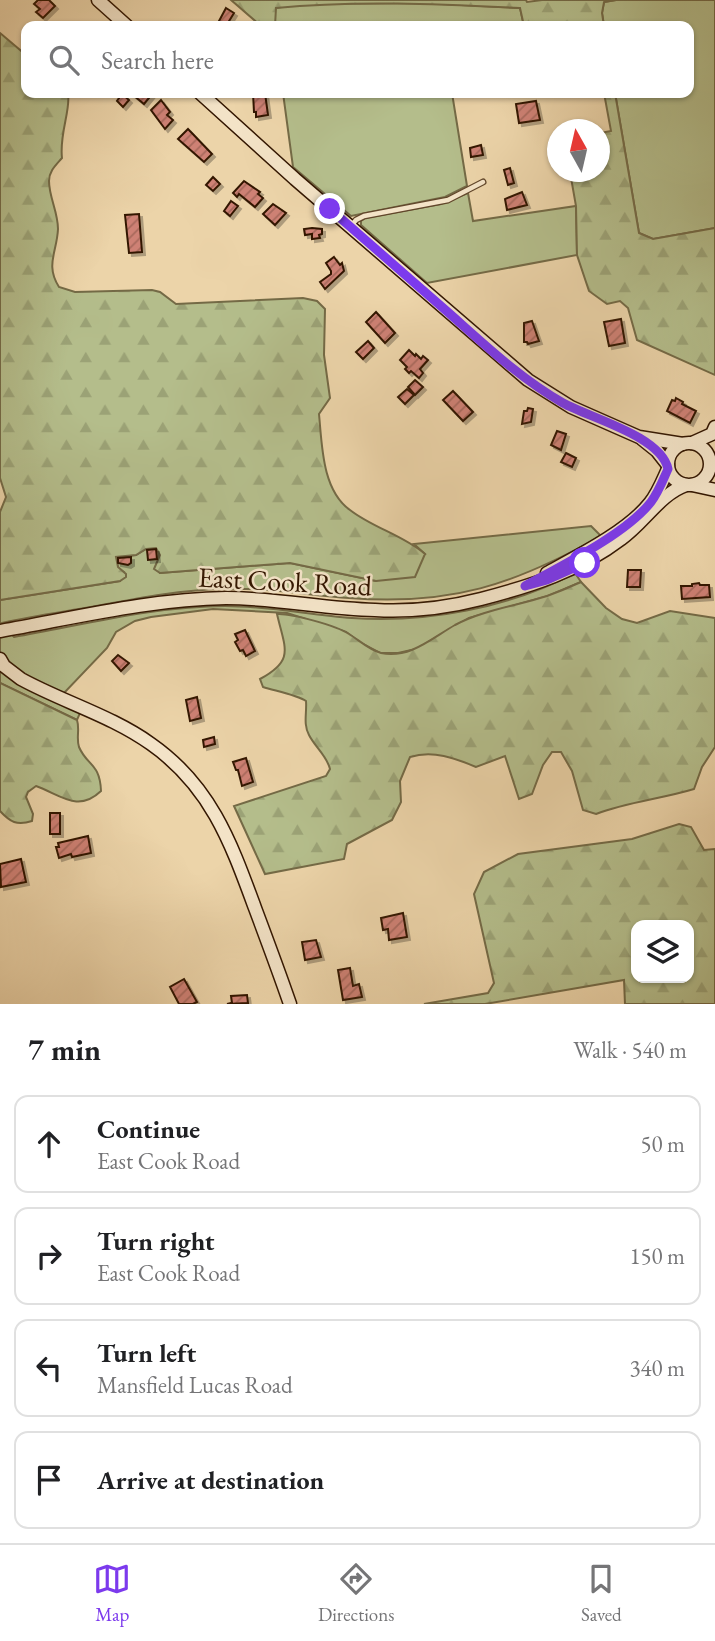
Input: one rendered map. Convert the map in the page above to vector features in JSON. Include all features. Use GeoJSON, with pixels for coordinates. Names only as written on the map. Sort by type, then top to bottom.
{"type":"FeatureCollection","features":[{"type":"Feature","properties":{"kind":"street"},"geometry":{"type":"LineString","coordinates":[[98,0],[121,21]]}},
{"type":"Feature","properties":{"kind":"street"},"geometry":{"type":"LineString","coordinates":[[206,98],[496,355],[534,384],[571,407],[639,437],[657,451],[675,480],[715,490]]}},
{"type":"Feature","properties":{"kind":"street"},"geometry":{"type":"LineString","coordinates":[[668,467],[672,452],[712,434],[715,427]]}},
{"type":"Feature","properties":{"kind":"street"},"geometry":{"type":"LineString","coordinates":[[639,437],[704,449],[712,466]]}},
{"type":"Feature","properties":{"kind":"street"},"geometry":{"type":"LineString","coordinates":[[689,485],[703,481],[712,466],[715,447]]}},
{"type":"Feature","properties":{"kind":"street","name":"East Cook Road"},"geometry":{"type":"LineString","coordinates":[[525,586],[583,554],[637,516],[650,504],[668,467]]}},
{"type":"Feature","properties":{"kind":"street","name":"East Cook Road"},"geometry":{"type":"LineString","coordinates":[[0,631],[208,599],[247,599],[375,610],[457,605],[566,573],[602,552],[641,523],[668,495],[689,485]]}},
{"type":"Feature","properties":{"kind":"street"},"geometry":{"type":"LineString","coordinates":[[0,659],[4,666],[22,680],[106,719],[149,743],[172,761],[193,783],[225,830],[290,1004]]}},
{"type":"Feature","properties":{"kind":"lane"},"geometry":{"type":"LineString","coordinates":[[350,226],[364,216],[448,200],[483,182]]}},
{"type":"Feature","properties":{"kind":"green space"},"geometry":{"type":"Polygon","coordinates":[[[231,0],[616,0],[604,2],[603,21],[523,21],[520,8],[367,3],[276,8],[275,21],[255,21],[231,0]]]}},
{"type":"Feature","properties":{"kind":"green space"},"geometry":{"type":"Polygon","coordinates":[[[715,0],[715,228],[653,239],[639,233],[616,98],[694,98],[694,21],[603,21],[604,2],[715,0]]]}},
{"type":"Feature","properties":{"kind":"green space"},"geometry":{"type":"Polygon","coordinates":[[[422,3],[520,8],[523,21],[275,21],[275,8],[303,4],[422,3]]]}},
{"type":"Feature","properties":{"kind":"green space"},"geometry":{"type":"Polygon","coordinates":[[[0,33],[21,51],[21,98],[68,98],[62,158],[49,177],[58,229],[52,265],[59,287],[75,292],[152,290],[160,292],[176,304],[303,298],[317,301],[325,309],[324,355],[330,398],[319,414],[325,466],[334,491],[350,510],[425,554],[415,577],[376,581],[290,563],[160,573],[154,569],[160,555],[156,548],[146,549],[136,555],[116,557],[118,567],[126,574],[120,581],[0,600],[0,512],[6,497],[0,478],[0,33]]]}},
{"type":"Feature","properties":{"kind":"green space"},"geometry":{"type":"Polygon","coordinates":[[[284,98],[453,98],[467,186],[445,197],[351,216],[293,167],[284,98]]]}},
{"type":"Feature","properties":{"kind":"green space"},"geometry":{"type":"Polygon","coordinates":[[[605,98],[616,98],[639,233],[653,239],[715,228],[715,375],[637,340],[628,308],[620,301],[607,304],[589,291],[577,255],[576,206],[572,182],[610,182],[610,131],[605,98]]]}},
{"type":"Feature","properties":{"kind":"green space"},"geometry":{"type":"Polygon","coordinates":[[[468,193],[473,221],[576,206],[577,255],[427,283],[361,225],[365,218],[441,204],[468,193]]]}},
{"type":"Feature","properties":{"kind":"green space"},"geometry":{"type":"Polygon","coordinates":[[[591,526],[601,536],[569,553],[510,579],[450,595],[385,600],[254,589],[206,590],[140,598],[2,623],[14,637],[172,609],[225,606],[352,618],[409,618],[495,604],[522,596],[575,573],[581,582],[548,596],[469,618],[416,649],[380,653],[346,632],[287,613],[213,609],[151,617],[135,621],[116,632],[107,648],[63,694],[80,713],[77,720],[0,683],[0,600],[120,581],[124,572],[118,568],[116,557],[136,555],[146,549],[158,549],[160,573],[290,563],[376,581],[425,554],[414,544],[591,526]]]}},
{"type":"Feature","properties":{"kind":"green space"},"geometry":{"type":"Polygon","coordinates":[[[581,582],[606,608],[622,619],[637,623],[670,611],[715,618],[715,747],[702,767],[694,789],[596,814],[583,810],[572,771],[561,752],[552,752],[543,765],[532,794],[519,799],[505,756],[476,767],[444,756],[419,755],[410,757],[400,781],[401,802],[392,820],[347,844],[344,859],[265,874],[234,806],[326,776],[330,769],[307,731],[306,701],[263,687],[260,679],[279,666],[285,652],[277,614],[335,627],[381,653],[402,653],[477,616],[547,596],[581,582]]]}},
{"type":"Feature","properties":{"kind":"green space"},"geometry":{"type":"Polygon","coordinates":[[[0,683],[77,720],[79,747],[96,770],[101,791],[85,801],[77,801],[36,786],[26,797],[33,814],[32,821],[14,822],[0,811],[0,683]]]}},
{"type":"Feature","properties":{"kind":"green space"},"geometry":{"type":"Polygon","coordinates":[[[679,824],[691,827],[704,850],[715,849],[715,1004],[625,1004],[624,980],[485,1004],[424,1004],[488,993],[494,983],[474,894],[484,872],[518,854],[632,839],[679,824]]]}},
{"type":"Feature","properties":{"kind":"building"},"geometry":{"type":"Polygon","coordinates":[[[38,0],[49,0],[55,6],[43,18],[36,12],[40,9],[34,4],[38,0]]]}},
{"type":"Feature","properties":{"kind":"building"},"geometry":{"type":"Polygon","coordinates":[[[226,8],[234,13],[229,21],[219,21],[226,8]]]}},
{"type":"Feature","properties":{"kind":"building"},"geometry":{"type":"Polygon","coordinates":[[[119,98],[129,100],[123,107],[117,101],[119,98]]]}},
{"type":"Feature","properties":{"kind":"building"},"geometry":{"type":"Polygon","coordinates":[[[137,98],[149,98],[144,104],[137,98]]]}},
{"type":"Feature","properties":{"kind":"building"},"geometry":{"type":"Polygon","coordinates":[[[253,98],[266,98],[268,115],[256,117],[253,98]]]}},
{"type":"Feature","properties":{"kind":"building"},"geometry":{"type":"Polygon","coordinates":[[[161,100],[170,112],[167,115],[173,120],[165,129],[151,110],[161,100]]]}},
{"type":"Feature","properties":{"kind":"building"},"geometry":{"type":"Polygon","coordinates":[[[536,101],[540,120],[519,123],[516,104],[536,101]]]}},
{"type":"Feature","properties":{"kind":"building"},"geometry":{"type":"Polygon","coordinates":[[[188,129],[212,154],[204,162],[178,139],[188,129]]]}},
{"type":"Feature","properties":{"kind":"building"},"geometry":{"type":"Polygon","coordinates":[[[481,145],[483,155],[471,157],[470,148],[481,145]]]}},
{"type":"Feature","properties":{"kind":"building"},"geometry":{"type":"Polygon","coordinates":[[[510,168],[514,183],[508,185],[504,170],[510,168]]]}},
{"type":"Feature","properties":{"kind":"building"},"geometry":{"type":"Polygon","coordinates":[[[213,177],[220,184],[213,191],[206,185],[213,177]]]}},
{"type":"Feature","properties":{"kind":"building"},"geometry":{"type":"Polygon","coordinates":[[[244,181],[260,192],[258,194],[263,198],[255,207],[239,194],[237,197],[233,193],[244,181]]]}},
{"type":"Feature","properties":{"kind":"building"},"geometry":{"type":"Polygon","coordinates":[[[522,192],[527,205],[507,210],[505,199],[522,192]]]}},
{"type":"Feature","properties":{"kind":"building"},"geometry":{"type":"Polygon","coordinates":[[[231,201],[238,206],[230,216],[224,211],[231,201]]]}},
{"type":"Feature","properties":{"kind":"building"},"geometry":{"type":"Polygon","coordinates":[[[273,204],[286,213],[275,225],[263,214],[273,204]]]}},
{"type":"Feature","properties":{"kind":"building"},"geometry":{"type":"Polygon","coordinates":[[[139,214],[142,252],[129,253],[125,215],[139,214]]]}},
{"type":"Feature","properties":{"kind":"building"},"geometry":{"type":"Polygon","coordinates":[[[304,229],[322,229],[320,238],[312,239],[312,234],[305,235],[304,229]]]}},
{"type":"Feature","properties":{"kind":"building"},"geometry":{"type":"Polygon","coordinates":[[[334,257],[340,265],[342,263],[344,271],[325,289],[320,282],[331,274],[326,263],[334,257]]]}},
{"type":"Feature","properties":{"kind":"building"},"geometry":{"type":"Polygon","coordinates":[[[376,312],[395,333],[385,343],[366,322],[376,312]]]}},
{"type":"Feature","properties":{"kind":"building"},"geometry":{"type":"Polygon","coordinates":[[[621,319],[625,343],[609,346],[604,322],[621,319]]]}},
{"type":"Feature","properties":{"kind":"building"},"geometry":{"type":"Polygon","coordinates":[[[532,321],[539,341],[528,344],[524,342],[524,323],[532,321]]]}},
{"type":"Feature","properties":{"kind":"building"},"geometry":{"type":"Polygon","coordinates":[[[368,341],[374,348],[363,359],[356,352],[368,341]]]}},
{"type":"Feature","properties":{"kind":"building"},"geometry":{"type":"Polygon","coordinates":[[[409,350],[415,356],[416,354],[421,359],[423,356],[428,360],[420,369],[423,373],[419,378],[411,371],[409,373],[400,360],[409,350]]]}},
{"type":"Feature","properties":{"kind":"building"},"geometry":{"type":"Polygon","coordinates":[[[415,380],[423,387],[415,395],[408,387],[415,380]]]}},
{"type":"Feature","properties":{"kind":"building"},"geometry":{"type":"Polygon","coordinates":[[[407,389],[414,395],[405,404],[398,397],[407,389]]]}},
{"type":"Feature","properties":{"kind":"building"},"geometry":{"type":"Polygon","coordinates":[[[453,391],[473,412],[463,421],[443,400],[453,391]]]}},
{"type":"Feature","properties":{"kind":"building"},"geometry":{"type":"Polygon","coordinates":[[[676,398],[696,411],[690,423],[667,411],[672,400],[675,401],[676,398]]]}},
{"type":"Feature","properties":{"kind":"building"},"geometry":{"type":"Polygon","coordinates":[[[533,409],[531,422],[522,424],[524,411],[533,409]]]}},
{"type":"Feature","properties":{"kind":"building"},"geometry":{"type":"Polygon","coordinates":[[[557,431],[566,434],[561,450],[551,445],[557,431]]]}},
{"type":"Feature","properties":{"kind":"building"},"geometry":{"type":"Polygon","coordinates":[[[566,453],[576,458],[572,467],[561,462],[566,453]]]}},
{"type":"Feature","properties":{"kind":"building"},"geometry":{"type":"Polygon","coordinates":[[[156,549],[157,559],[148,560],[147,550],[156,549]]]}},
{"type":"Feature","properties":{"kind":"building"},"geometry":{"type":"Polygon","coordinates":[[[131,557],[131,563],[128,565],[118,563],[118,558],[131,557]]]}},
{"type":"Feature","properties":{"kind":"building"},"geometry":{"type":"Polygon","coordinates":[[[628,570],[641,570],[640,587],[627,587],[628,570]]]}},
{"type":"Feature","properties":{"kind":"building"},"geometry":{"type":"Polygon","coordinates":[[[699,583],[709,585],[710,597],[682,599],[681,586],[699,583]]]}},
{"type":"Feature","properties":{"kind":"building"},"geometry":{"type":"Polygon","coordinates":[[[245,630],[255,651],[246,656],[235,642],[238,640],[235,634],[245,630]]]}},
{"type":"Feature","properties":{"kind":"building"},"geometry":{"type":"Polygon","coordinates":[[[118,655],[129,663],[121,671],[112,661],[118,655]]]}},
{"type":"Feature","properties":{"kind":"building"},"geometry":{"type":"Polygon","coordinates":[[[197,697],[201,718],[190,721],[186,700],[197,697]]]}},
{"type":"Feature","properties":{"kind":"building"},"geometry":{"type":"Polygon","coordinates":[[[214,737],[215,744],[204,747],[203,740],[214,737]]]}},
{"type":"Feature","properties":{"kind":"building"},"geometry":{"type":"Polygon","coordinates":[[[246,758],[253,782],[242,786],[233,762],[246,758]]]}},
{"type":"Feature","properties":{"kind":"building"},"geometry":{"type":"Polygon","coordinates":[[[50,813],[60,813],[60,834],[50,834],[50,813]]]}},
{"type":"Feature","properties":{"kind":"building"},"geometry":{"type":"Polygon","coordinates":[[[88,836],[91,853],[59,858],[56,847],[59,847],[58,843],[88,836]]]}},
{"type":"Feature","properties":{"kind":"building"},"geometry":{"type":"Polygon","coordinates":[[[21,859],[26,882],[1,887],[0,864],[21,859]]]}},
{"type":"Feature","properties":{"kind":"building"},"geometry":{"type":"Polygon","coordinates":[[[403,913],[407,937],[389,940],[388,929],[383,930],[381,918],[403,913]]]}},
{"type":"Feature","properties":{"kind":"building"},"geometry":{"type":"Polygon","coordinates":[[[316,940],[321,957],[305,960],[302,942],[316,940]]]}},
{"type":"Feature","properties":{"kind":"building"},"geometry":{"type":"Polygon","coordinates":[[[350,968],[353,986],[359,984],[362,997],[343,1000],[338,970],[350,968]]]}},
{"type":"Feature","properties":{"kind":"building"},"geometry":{"type":"Polygon","coordinates":[[[184,979],[197,1002],[193,1004],[179,1004],[170,987],[184,979]]]}},
{"type":"Feature","properties":{"kind":"building"},"geometry":{"type":"Polygon","coordinates":[[[247,995],[248,1003],[227,1004],[232,1003],[231,996],[247,995]]]}},
{"type":"Feature","properties":{"kind":"route"},"geometry":{"type":"LineString","coordinates":[[330,209],[528,380],[571,407],[639,437],[657,451],[668,465],[657,493],[637,516],[583,554],[525,586],[566,573],[585,563]]}}]}
